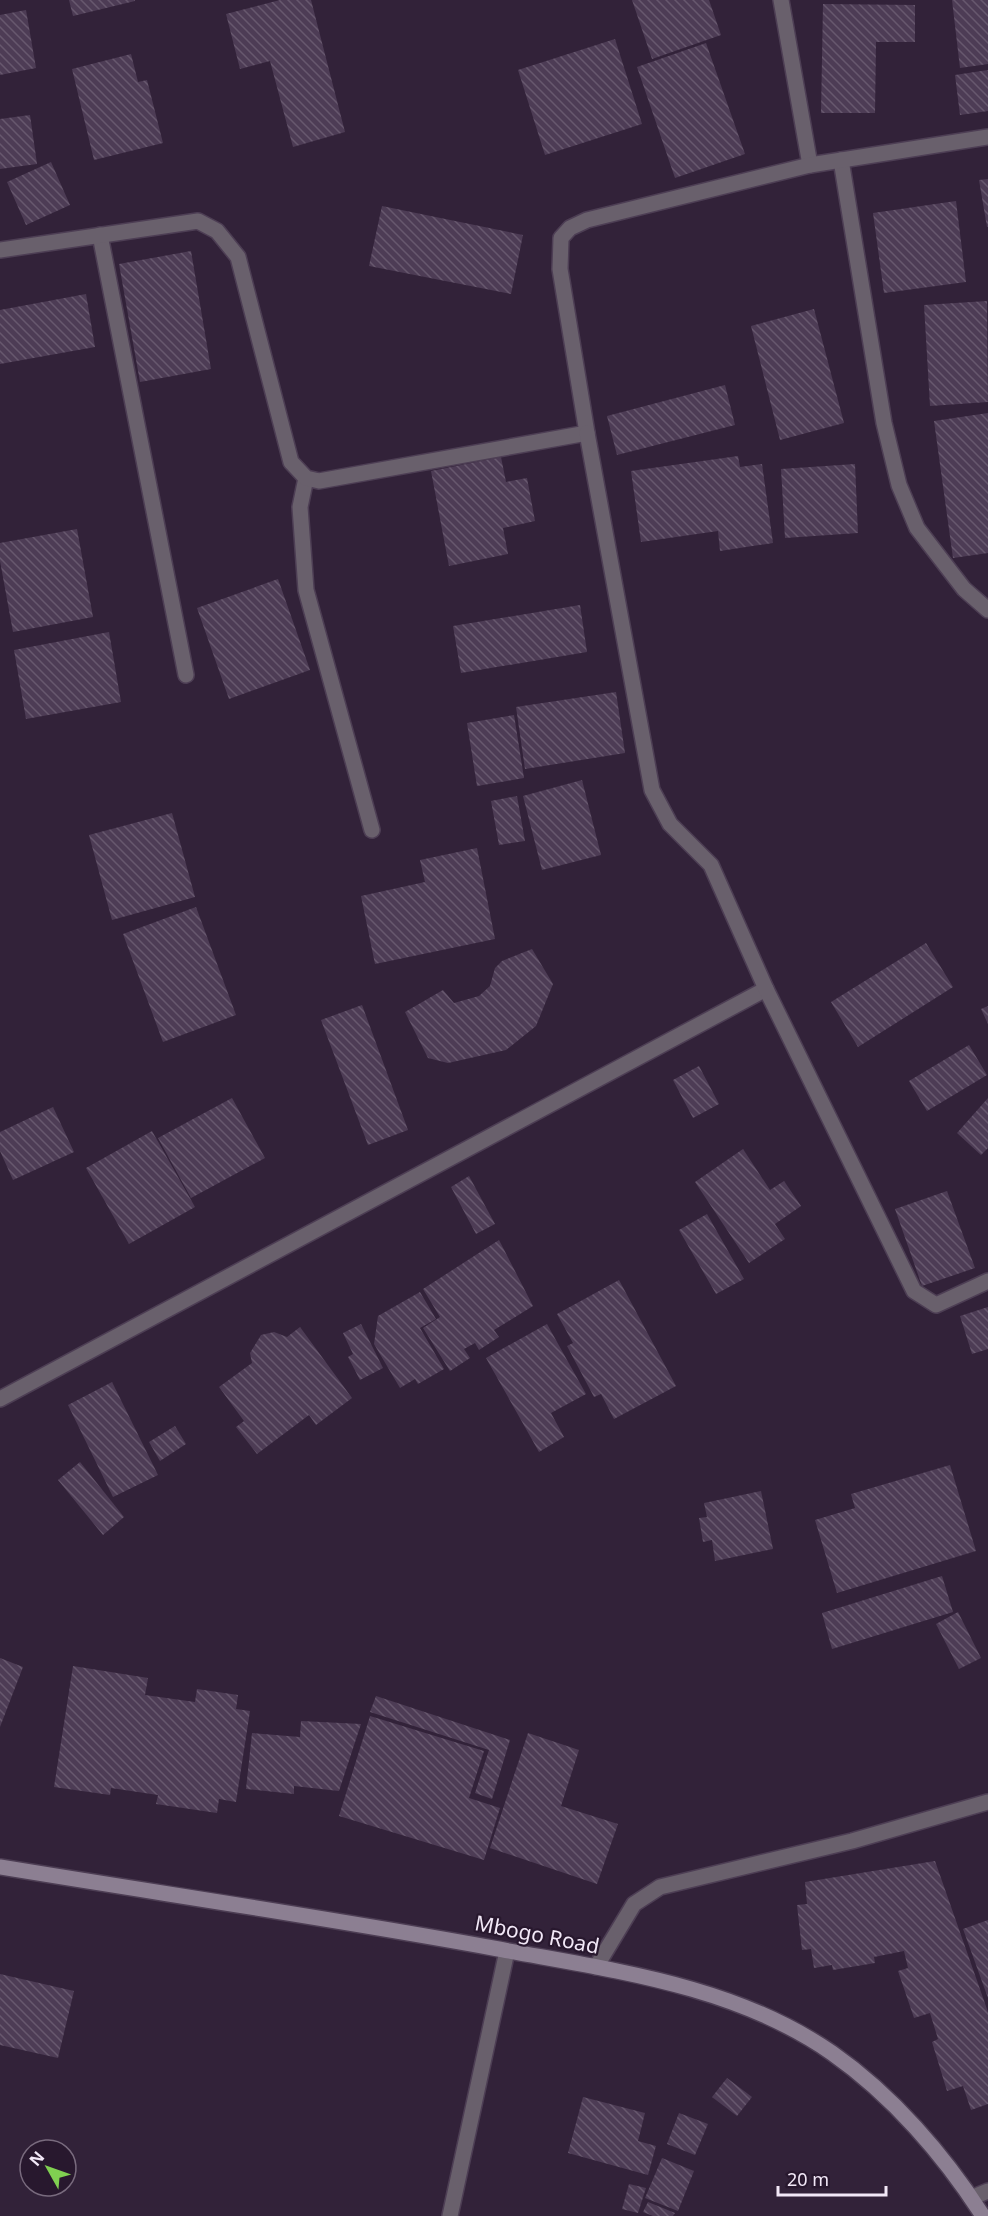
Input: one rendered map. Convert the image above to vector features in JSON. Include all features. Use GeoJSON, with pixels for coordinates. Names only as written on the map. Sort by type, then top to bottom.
{"type":"FeatureCollection","features":[{"type":"Feature","properties":{"kind":"main road","name":"Mbogo Road"},"geometry":{"type":"LineString","coordinates":[[0,1867],[507,1951],[596,1967],[701,1990],[769,2018],[832,2053],[898,2108],[971,2198],[982,2216]]}},
{"type":"Feature","properties":{"kind":"street"},"geometry":{"type":"LineString","coordinates":[[781,0],[810,165]]}},
{"type":"Feature","properties":{"kind":"street"},"geometry":{"type":"LineString","coordinates":[[988,137],[810,165],[587,220],[570,228],[561,238],[560,269],[586,433],[652,790],[670,824],[711,865],[766,989],[914,1291],[936,1305],[988,1281]]}},
{"type":"Feature","properties":{"kind":"street"},"geometry":{"type":"LineString","coordinates":[[842,160],[884,423],[899,485],[918,528],[963,589],[988,610]]}},
{"type":"Feature","properties":{"kind":"street"},"geometry":{"type":"LineString","coordinates":[[0,250],[198,221],[217,231],[238,257],[291,462],[306,478],[320,482],[586,433]]}},
{"type":"Feature","properties":{"kind":"street"},"geometry":{"type":"LineString","coordinates":[[100,235],[186,675]]}},
{"type":"Feature","properties":{"kind":"street"},"geometry":{"type":"LineString","coordinates":[[306,478],[300,507],[306,590],[372,830]]}},
{"type":"Feature","properties":{"kind":"street"},"geometry":{"type":"LineString","coordinates":[[0,1399],[766,989]]}},
{"type":"Feature","properties":{"kind":"street"},"geometry":{"type":"LineString","coordinates":[[596,1967],[634,1904],[660,1887],[852,1841],[988,1802]]}},
{"type":"Feature","properties":{"kind":"street"},"geometry":{"type":"LineString","coordinates":[[450,2216],[507,1951]]}},
{"type":"Feature","properties":{"kind":"street"},"geometry":{"type":"LineString","coordinates":[[971,2198],[988,2191]]}},
{"type":"Feature","properties":{"kind":"building"},"geometry":{"type":"Polygon","coordinates":[[[69,0],[135,0],[135,1],[73,16],[69,0]]]}},
{"type":"Feature","properties":{"kind":"building"},"geometry":{"type":"Polygon","coordinates":[[[280,0],[311,0],[345,132],[293,147],[270,61],[240,69],[226,14],[280,0]]]}},
{"type":"Feature","properties":{"kind":"building"},"geometry":{"type":"Polygon","coordinates":[[[632,0],[709,0],[721,35],[652,59],[632,0]]]}},
{"type":"Feature","properties":{"kind":"building"},"geometry":{"type":"Polygon","coordinates":[[[952,0],[988,0],[988,64],[960,68],[952,0]]]}},
{"type":"Feature","properties":{"kind":"building"},"geometry":{"type":"Polygon","coordinates":[[[823,4],[915,5],[915,42],[876,42],[875,113],[821,113],[823,4]]]}},
{"type":"Feature","properties":{"kind":"building"},"geometry":{"type":"Polygon","coordinates":[[[26,10],[36,68],[0,75],[0,15],[26,10]]]}},
{"type":"Feature","properties":{"kind":"building"},"geometry":{"type":"Polygon","coordinates":[[[615,39],[642,124],[545,155],[518,70],[615,39]]]}},
{"type":"Feature","properties":{"kind":"building"},"geometry":{"type":"Polygon","coordinates":[[[706,43],[745,154],[675,178],[637,67],[706,43]]]}},
{"type":"Feature","properties":{"kind":"building"},"geometry":{"type":"Polygon","coordinates":[[[131,54],[138,82],[147,80],[163,143],[94,160],[72,69],[131,54]]]}},
{"type":"Feature","properties":{"kind":"building"},"geometry":{"type":"Polygon","coordinates":[[[988,70],[988,111],[960,115],[955,75],[988,70]]]}},
{"type":"Feature","properties":{"kind":"building"},"geometry":{"type":"Polygon","coordinates":[[[30,115],[37,164],[0,169],[0,119],[30,115]]]}},
{"type":"Feature","properties":{"kind":"building"},"geometry":{"type":"Polygon","coordinates":[[[51,162],[70,205],[26,225],[7,182],[51,162]]]}},
{"type":"Feature","properties":{"kind":"building"},"geometry":{"type":"Polygon","coordinates":[[[988,179],[988,227],[987,227],[979,180],[988,179]]]}},
{"type":"Feature","properties":{"kind":"building"},"geometry":{"type":"Polygon","coordinates":[[[956,201],[966,282],[884,293],[873,213],[956,201]]]}},
{"type":"Feature","properties":{"kind":"building"},"geometry":{"type":"Polygon","coordinates":[[[382,206],[523,235],[511,294],[369,266],[382,206]]]}},
{"type":"Feature","properties":{"kind":"building"},"geometry":{"type":"Polygon","coordinates":[[[191,251],[211,369],[140,382],[119,264],[191,251]]]}},
{"type":"Feature","properties":{"kind":"building"},"geometry":{"type":"Polygon","coordinates":[[[86,294],[95,347],[0,364],[0,310],[86,294]]]}},
{"type":"Feature","properties":{"kind":"building"},"geometry":{"type":"Polygon","coordinates":[[[987,301],[988,402],[930,406],[924,305],[987,301]]]}},
{"type":"Feature","properties":{"kind":"building"},"geometry":{"type":"Polygon","coordinates":[[[814,309],[844,423],[780,440],[751,326],[814,309]]]}},
{"type":"Feature","properties":{"kind":"building"},"geometry":{"type":"Polygon","coordinates":[[[725,385],[735,425],[617,455],[607,416],[725,385]]]}},
{"type":"Feature","properties":{"kind":"building"},"geometry":{"type":"Polygon","coordinates":[[[988,413],[988,553],[953,558],[934,421],[988,413]]]}},
{"type":"Feature","properties":{"kind":"building"},"geometry":{"type":"Polygon","coordinates":[[[738,456],[740,467],[762,464],[773,543],[720,551],[718,531],[641,542],[631,471],[738,456]]]}},
{"type":"Feature","properties":{"kind":"building"},"geometry":{"type":"Polygon","coordinates":[[[501,457],[506,482],[527,478],[535,521],[503,528],[508,554],[449,566],[431,471],[501,457]]]}},
{"type":"Feature","properties":{"kind":"building"},"geometry":{"type":"Polygon","coordinates":[[[855,464],[858,533],[785,538],[781,469],[855,464]]]}},
{"type":"Feature","properties":{"kind":"building"},"geometry":{"type":"Polygon","coordinates":[[[77,529],[93,617],[13,632],[0,561],[0,543],[77,529]]]}},
{"type":"Feature","properties":{"kind":"building"},"geometry":{"type":"Polygon","coordinates":[[[278,579],[310,670],[229,699],[197,608],[278,579]]]}},
{"type":"Feature","properties":{"kind":"building"},"geometry":{"type":"Polygon","coordinates":[[[580,605],[587,652],[461,673],[453,626],[580,605]]]}},
{"type":"Feature","properties":{"kind":"building"},"geometry":{"type":"Polygon","coordinates":[[[109,632],[121,702],[26,719],[14,650],[109,632]]]}},
{"type":"Feature","properties":{"kind":"building"},"geometry":{"type":"Polygon","coordinates":[[[616,692],[625,753],[525,769],[516,707],[616,692]]]}},
{"type":"Feature","properties":{"kind":"building"},"geometry":{"type":"Polygon","coordinates":[[[514,715],[524,778],[477,786],[467,723],[514,715]]]}},
{"type":"Feature","properties":{"kind":"building"},"geometry":{"type":"Polygon","coordinates":[[[582,780],[601,855],[542,870],[523,796],[582,780]]]}},
{"type":"Feature","properties":{"kind":"building"},"geometry":{"type":"Polygon","coordinates":[[[517,796],[525,841],[499,845],[491,801],[517,796]]]}},
{"type":"Feature","properties":{"kind":"building"},"geometry":{"type":"Polygon","coordinates":[[[172,813],[195,897],[112,920],[89,835],[172,813]]]}},
{"type":"Feature","properties":{"kind":"building"},"geometry":{"type":"Polygon","coordinates":[[[477,848],[495,939],[375,964],[361,896],[425,882],[420,860],[477,848]]]}},
{"type":"Feature","properties":{"kind":"building"},"geometry":{"type":"Polygon","coordinates":[[[196,907],[236,1015],[163,1042],[123,934],[196,907]]]}},
{"type":"Feature","properties":{"kind":"building"},"geometry":{"type":"Polygon","coordinates":[[[926,943],[953,987],[858,1047],[831,1002],[926,943]]]}},
{"type":"Feature","properties":{"kind":"building"},"geometry":{"type":"Polygon","coordinates":[[[532,949],[553,984],[536,1026],[506,1050],[448,1063],[428,1058],[405,1012],[443,990],[454,1003],[479,996],[490,986],[495,968],[502,961],[532,949]]]}},
{"type":"Feature","properties":{"kind":"building"},"geometry":{"type":"Polygon","coordinates":[[[362,1005],[408,1130],[368,1145],[321,1020],[362,1005]]]}},
{"type":"Feature","properties":{"kind":"building"},"geometry":{"type":"Polygon","coordinates":[[[988,1006],[988,1024],[981,1009],[988,1006]]]}},
{"type":"Feature","properties":{"kind":"building"},"geometry":{"type":"Polygon","coordinates":[[[969,1045],[987,1075],[927,1111],[909,1081],[969,1045]]]}},
{"type":"Feature","properties":{"kind":"building"},"geometry":{"type":"Polygon","coordinates":[[[699,1066],[719,1104],[693,1118],[673,1080],[699,1066]]]}},
{"type":"Feature","properties":{"kind":"building"},"geometry":{"type":"Polygon","coordinates":[[[232,1098],[265,1158],[191,1198],[158,1138],[232,1098]]]}},
{"type":"Feature","properties":{"kind":"building"},"geometry":{"type":"Polygon","coordinates":[[[988,1098],[988,1148],[981,1155],[957,1133],[988,1098]]]}},
{"type":"Feature","properties":{"kind":"building"},"geometry":{"type":"Polygon","coordinates":[[[53,1107],[74,1152],[13,1180],[0,1151],[0,1132],[53,1107]]]}},
{"type":"Feature","properties":{"kind":"building"},"geometry":{"type":"Polygon","coordinates":[[[152,1131],[195,1207],[129,1244],[86,1168],[152,1131]]]}},
{"type":"Feature","properties":{"kind":"building"},"geometry":{"type":"Polygon","coordinates":[[[743,1149],[770,1190],[784,1181],[801,1206],[775,1224],[785,1239],[749,1263],[695,1182],[743,1149]]]}},
{"type":"Feature","properties":{"kind":"building"},"geometry":{"type":"Polygon","coordinates":[[[469,1176],[495,1224],[476,1234],[451,1187],[469,1176]]]}},
{"type":"Feature","properties":{"kind":"building"},"geometry":{"type":"Polygon","coordinates":[[[947,1191],[975,1268],[922,1286],[895,1209],[947,1191]]]}},
{"type":"Feature","properties":{"kind":"building"},"geometry":{"type":"Polygon","coordinates":[[[707,1214],[744,1279],[716,1294],[679,1230],[707,1214]]]}},
{"type":"Feature","properties":{"kind":"building"},"geometry":{"type":"Polygon","coordinates":[[[499,1240],[533,1306],[494,1330],[499,1337],[479,1350],[475,1343],[464,1349],[470,1358],[450,1371],[423,1328],[440,1317],[423,1289],[499,1240]]]}},
{"type":"Feature","properties":{"kind":"building"},"geometry":{"type":"Polygon","coordinates":[[[619,1280],[676,1386],[614,1419],[601,1394],[594,1397],[567,1346],[573,1343],[557,1314],[619,1280]]]}},
{"type":"Feature","properties":{"kind":"building"},"geometry":{"type":"Polygon","coordinates":[[[420,1292],[436,1319],[420,1328],[444,1369],[418,1384],[415,1379],[400,1388],[374,1344],[378,1316],[420,1292]]]}},
{"type":"Feature","properties":{"kind":"building"},"geometry":{"type":"Polygon","coordinates":[[[988,1307],[988,1349],[972,1354],[960,1316],[988,1307]]]}},
{"type":"Feature","properties":{"kind":"building"},"geometry":{"type":"Polygon","coordinates":[[[361,1324],[383,1368],[360,1380],[348,1357],[353,1354],[343,1333],[361,1324]]]}},
{"type":"Feature","properties":{"kind":"building"},"geometry":{"type":"Polygon","coordinates":[[[547,1324],[586,1394],[551,1413],[564,1437],[539,1452],[486,1358],[547,1324]]]}},
{"type":"Feature","properties":{"kind":"building"},"geometry":{"type":"Polygon","coordinates":[[[300,1327],[352,1398],[316,1425],[309,1415],[257,1454],[236,1427],[244,1421],[219,1387],[252,1363],[250,1353],[261,1335],[274,1332],[287,1337],[300,1327]]]}},
{"type":"Feature","properties":{"kind":"building"},"geometry":{"type":"Polygon","coordinates":[[[112,1382],[158,1475],[113,1497],[68,1405],[112,1382]]]}},
{"type":"Feature","properties":{"kind":"building"},"geometry":{"type":"Polygon","coordinates":[[[175,1426],[186,1444],[160,1461],[149,1442],[175,1426]]]}},
{"type":"Feature","properties":{"kind":"building"},"geometry":{"type":"Polygon","coordinates":[[[80,1462],[124,1517],[103,1535],[58,1480],[80,1462]]]}},
{"type":"Feature","properties":{"kind":"building"},"geometry":{"type":"Polygon","coordinates":[[[950,1465],[976,1551],[837,1593],[815,1520],[855,1508],[851,1494],[950,1465]]]}},
{"type":"Feature","properties":{"kind":"building"},"geometry":{"type":"Polygon","coordinates":[[[761,1491],[773,1549],[715,1561],[712,1540],[703,1542],[699,1518],[707,1517],[704,1503],[761,1491]]]}},
{"type":"Feature","properties":{"kind":"building"},"geometry":{"type":"Polygon","coordinates":[[[942,1576],[953,1612],[832,1649],[822,1613],[942,1576]]]}},
{"type":"Feature","properties":{"kind":"building"},"geometry":{"type":"Polygon","coordinates":[[[958,1612],[981,1658],[959,1669],[936,1624],[958,1612]]]}},
{"type":"Feature","properties":{"kind":"building"},"geometry":{"type":"Polygon","coordinates":[[[0,1658],[23,1667],[0,1727],[0,1658]]]}},
{"type":"Feature","properties":{"kind":"building"},"geometry":{"type":"Polygon","coordinates":[[[73,1666],[148,1678],[145,1695],[195,1702],[197,1689],[238,1695],[236,1709],[250,1711],[236,1802],[219,1799],[217,1813],[156,1804],[158,1795],[111,1788],[110,1795],[54,1787],[73,1666]]]}},
{"type":"Feature","properties":{"kind":"building"},"geometry":{"type":"Polygon","coordinates":[[[376,1696],[510,1740],[492,1799],[475,1793],[489,1750],[370,1712],[376,1696]]]}},
{"type":"Feature","properties":{"kind":"building"},"geometry":{"type":"Polygon","coordinates":[[[370,1716],[484,1751],[469,1798],[500,1808],[484,1860],[339,1816],[370,1716]]]}},
{"type":"Feature","properties":{"kind":"building"},"geometry":{"type":"Polygon","coordinates":[[[301,1721],[361,1724],[339,1791],[294,1786],[294,1794],[246,1789],[252,1733],[300,1737],[301,1721]]]}},
{"type":"Feature","properties":{"kind":"building"},"geometry":{"type":"Polygon","coordinates":[[[528,1733],[579,1750],[561,1806],[618,1824],[597,1884],[490,1848],[528,1733]]]}},
{"type":"Feature","properties":{"kind":"building"},"geometry":{"type":"Polygon","coordinates":[[[935,1861],[988,2012],[988,2104],[971,2110],[963,2086],[947,2091],[932,2042],[938,2039],[930,2013],[914,2018],[898,1971],[908,1968],[904,1951],[874,1957],[875,1963],[833,1970],[832,1965],[814,1968],[811,1949],[802,1950],[797,1905],[807,1904],[805,1882],[935,1861]]]}},
{"type":"Feature","properties":{"kind":"building"},"geometry":{"type":"Polygon","coordinates":[[[988,1920],[988,1998],[963,1929],[988,1920]]]}},
{"type":"Feature","properties":{"kind":"building"},"geometry":{"type":"Polygon","coordinates":[[[0,1974],[74,1991],[58,2058],[0,2045],[0,1974]]]}},
{"type":"Feature","properties":{"kind":"building"},"geometry":{"type":"Polygon","coordinates":[[[727,2078],[752,2097],[737,2116],[712,2097],[727,2078]]]}},
{"type":"Feature","properties":{"kind":"building"},"geometry":{"type":"Polygon","coordinates":[[[583,2097],[645,2113],[638,2141],[656,2146],[648,2175],[568,2153],[583,2097]]]}},
{"type":"Feature","properties":{"kind":"building"},"geometry":{"type":"Polygon","coordinates":[[[679,2113],[708,2124],[695,2155],[667,2144],[679,2113]]]}},
{"type":"Feature","properties":{"kind":"building"},"geometry":{"type":"Polygon","coordinates":[[[662,2158],[694,2171],[678,2211],[645,2198],[662,2158]]]}},
{"type":"Feature","properties":{"kind":"building"},"geometry":{"type":"Polygon","coordinates":[[[629,2184],[646,2188],[638,2213],[622,2209],[629,2184]]]}},
{"type":"Feature","properties":{"kind":"building"},"geometry":{"type":"Polygon","coordinates":[[[648,2202],[675,2213],[673,2216],[653,2216],[643,2212],[648,2202]]]}}]}
